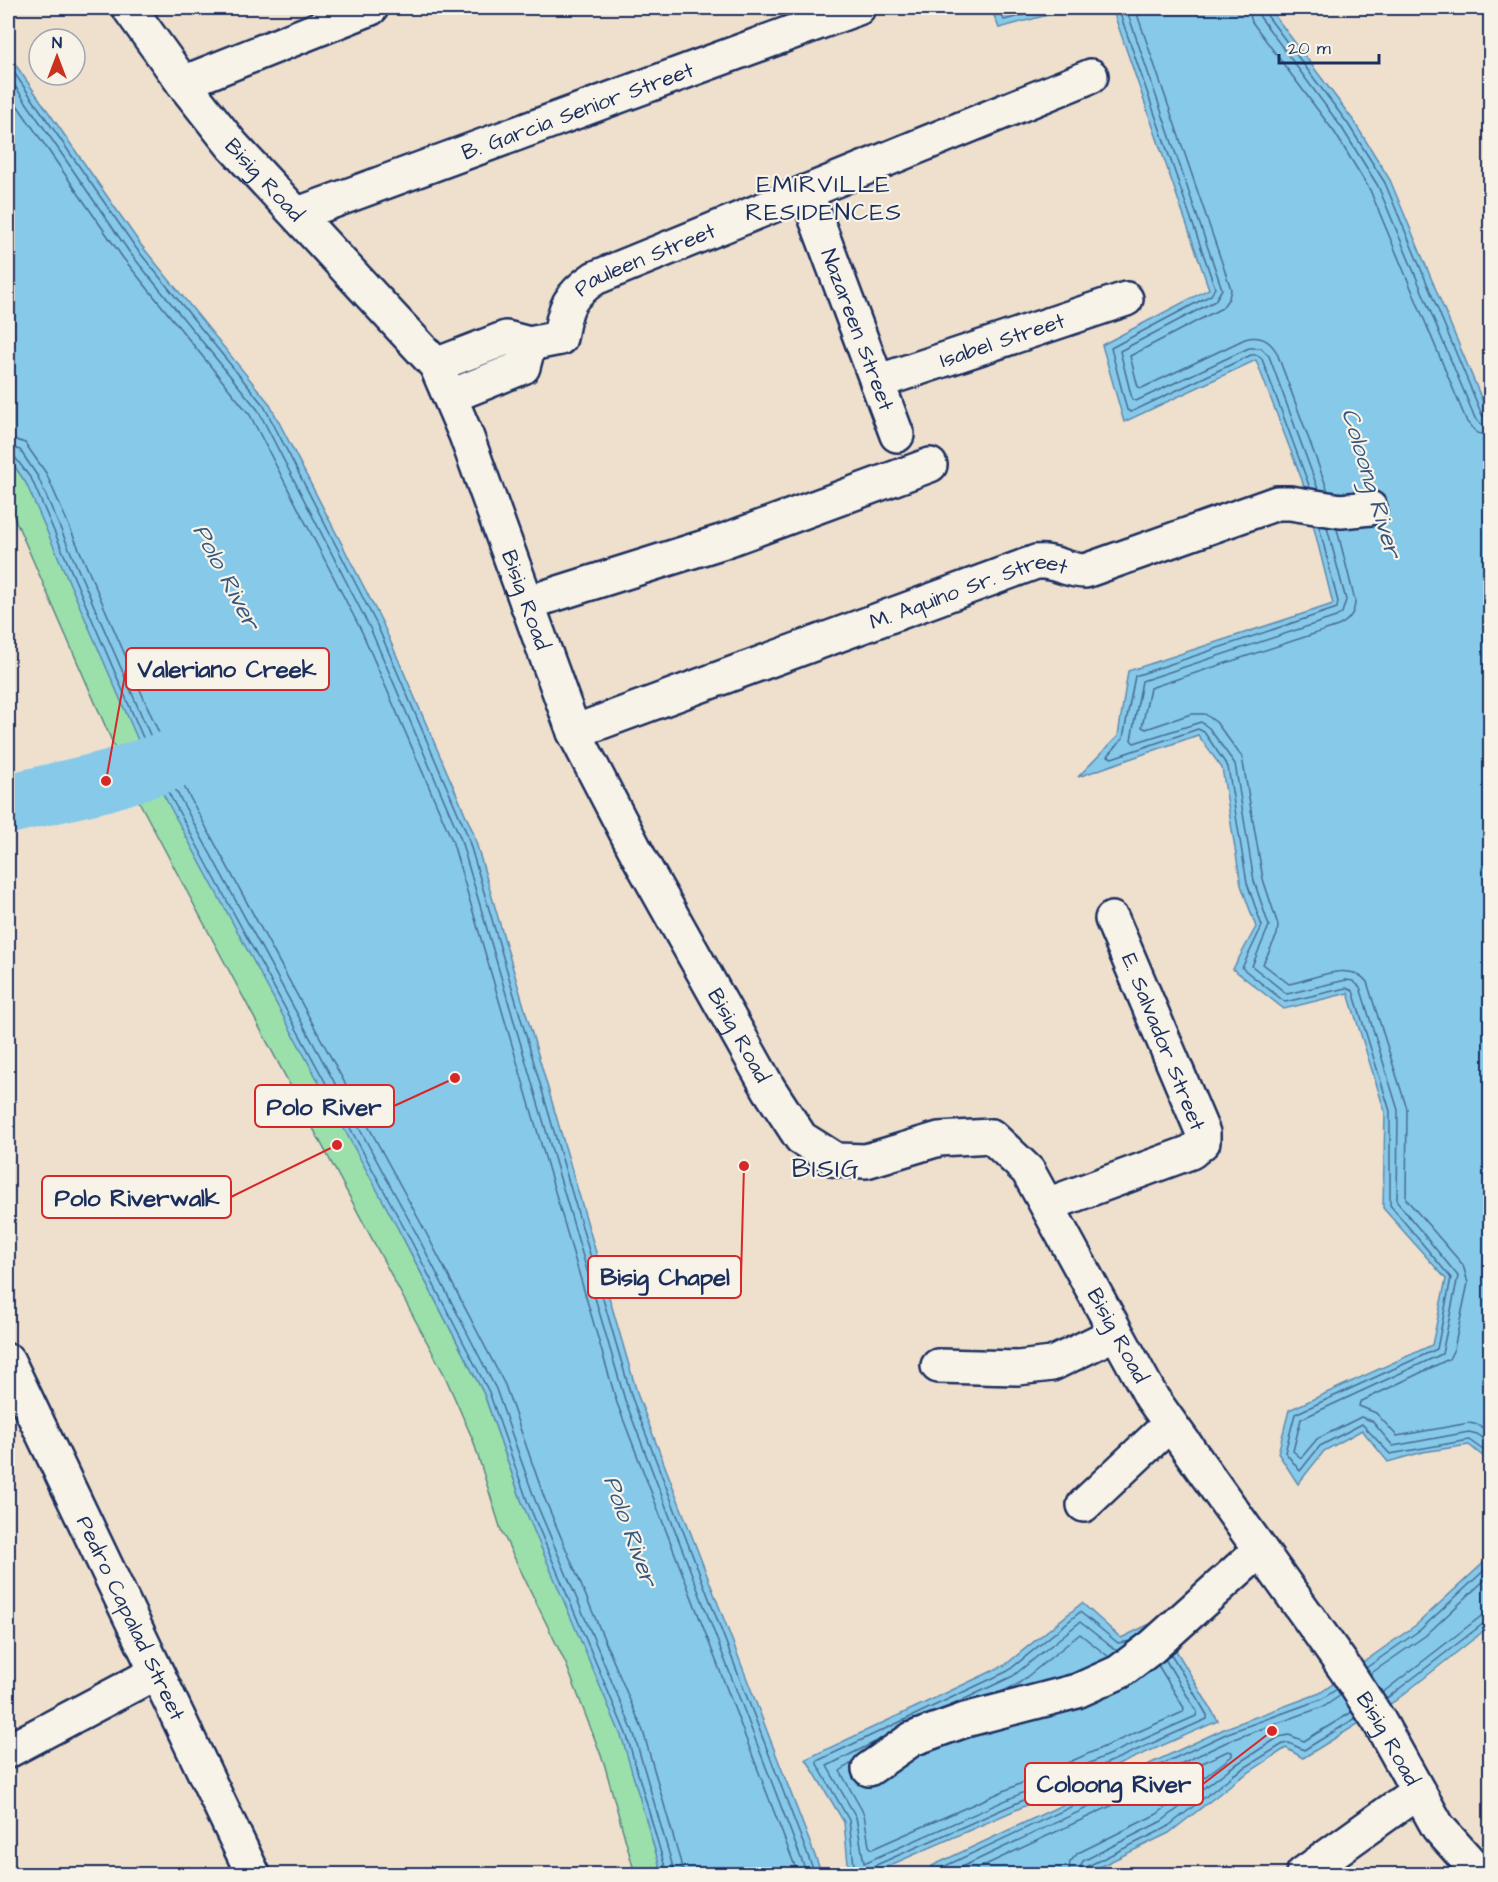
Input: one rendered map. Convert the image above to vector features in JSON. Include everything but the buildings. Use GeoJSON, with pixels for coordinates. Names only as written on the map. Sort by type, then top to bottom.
{"type":"FeatureCollection","features":[{"type":"Feature","properties":{"kind":"street","name":"Bisig Road"},"geometry":{"type":"LineString","coordinates":[[129,8],[183,83],[232,145],[436,365],[451,396],[574,732],[640,859],[770,1089],[801,1138],[836,1160],[866,1161],[939,1139],[991,1136],[1028,1171],[1152,1398],[1346,1671],[1378,1721],[1438,1827],[1480,1875]]}},
{"type":"Feature","properties":{"kind":"street"},"geometry":{"type":"LineString","coordinates":[[183,83],[370,8]]}},
{"type":"Feature","properties":{"kind":"street","name":"B. Garcia Senior Street"},"geometry":{"type":"LineString","coordinates":[[298,214],[858,8]]}},
{"type":"Feature","properties":{"kind":"street","name":"Pauleen Street"},"geometry":{"type":"LineString","coordinates":[[436,365],[506,338],[529,344],[560,338],[565,309],[577,290],[595,278],[1091,76]]}},
{"type":"Feature","properties":{"kind":"street","name":"Nazareen Street"},"geometry":{"type":"LineString","coordinates":[[806,192],[897,435]]}},
{"type":"Feature","properties":{"kind":"street","name":"Isabel Street"},"geometry":{"type":"LineString","coordinates":[[877,382],[1126,298]]}},
{"type":"Feature","properties":{"kind":"street"},"geometry":{"type":"LineString","coordinates":[[451,396],[523,367],[529,344]]}},
{"type":"Feature","properties":{"kind":"street"},"geometry":{"type":"LineString","coordinates":[[527,603],[722,542],[930,465]]}},
{"type":"Feature","properties":{"kind":"street","name":"M. Aquino Sr. Street"},"geometry":{"type":"LineString","coordinates":[[574,732],[1036,562],[1054,563],[1073,571],[1085,571],[1277,503],[1341,511],[1370,508]]}},
{"type":"Feature","properties":{"kind":"street","name":"E. Salvador Street"},"geometry":{"type":"LineString","coordinates":[[1047,1205],[1191,1152],[1203,1142],[1203,1133],[1112,919]]}},
{"type":"Feature","properties":{"kind":"street"},"geometry":{"type":"LineString","coordinates":[[938,1366],[1018,1368],[1052,1364],[1116,1333]]}},
{"type":"Feature","properties":{"kind":"street","name":"Pedro Capalad Street"},"geometry":{"type":"LineString","coordinates":[[8,1361],[253,1875]]}},
{"type":"Feature","properties":{"kind":"street"},"geometry":{"type":"LineString","coordinates":[[1084,1505],[1170,1424]]}},
{"type":"Feature","properties":{"kind":"street"},"geometry":{"type":"LineString","coordinates":[[869,1769],[912,1739],[965,1720],[1077,1691],[1119,1672],[1152,1647],[1260,1550]]}},
{"type":"Feature","properties":{"kind":"street"},"geometry":{"type":"LineString","coordinates":[[8,1751],[155,1673]]}},
{"type":"Feature","properties":{"kind":"street"},"geometry":{"type":"LineString","coordinates":[[1303,1875],[1417,1792]]}},
{"type":"Feature","properties":{"kind":"green space"},"geometry":{"type":"Polygon","coordinates":[[[8,456],[26,483],[403,1238],[484,1394],[523,1505],[638,1748],[676,1874],[635,1874],[604,1763],[566,1664],[501,1530],[473,1440],[444,1374],[135,794],[8,503],[8,456]]]}},
{"type":"Feature","properties":{"kind":"water"},"geometry":{"type":"Polygon","coordinates":[[[991,8],[1074,8],[999,28],[991,8]]]}},
{"type":"Feature","properties":{"kind":"water"},"geometry":{"type":"Polygon","coordinates":[[[1112,8],[1269,8],[1353,120],[1390,180],[1490,419],[1490,1462],[1469,1445],[1423,1452],[1388,1462],[1362,1430],[1324,1451],[1298,1484],[1278,1453],[1289,1410],[1432,1345],[1446,1279],[1383,1208],[1385,1112],[1348,993],[1284,1009],[1233,969],[1256,927],[1241,885],[1222,768],[1198,735],[1078,777],[1118,736],[1128,671],[1333,604],[1302,480],[1256,360],[1124,422],[1102,345],[1209,289],[1112,8]]]}},
{"type":"Feature","properties":{"kind":"water"},"geometry":{"type":"Polygon","coordinates":[[[8,54],[27,81],[27,87],[31,87],[141,245],[269,403],[382,622],[473,832],[638,1396],[822,1874],[662,1874],[622,1738],[523,1505],[484,1394],[403,1238],[155,779],[26,483],[8,456],[8,54]]]}},
{"type":"Feature","properties":{"kind":"water"},"geometry":{"type":"Polygon","coordinates":[[[1490,1557],[1490,1626],[1395,1701],[1303,1758],[1286,1748],[1237,1780],[1169,1833],[1085,1874],[934,1874],[932,1866],[1226,1728],[1320,1693],[1416,1625],[1490,1557]]]}},
{"type":"Feature","properties":{"kind":"water"},"geometry":{"type":"Polygon","coordinates":[[[1082,1603],[1121,1638],[1158,1620],[1218,1721],[870,1874],[849,1874],[844,1822],[806,1759],[1005,1665],[1082,1603]]]}},
{"type":"Feature","properties":{"kind":"waterway"},"geometry":{"type":"LineString","coordinates":[[8,804],[106,781],[227,742]]}},
{"type":"Feature","properties":{"kind":"place","name":"Valeriano Creek"},"geometry":{"type":"Point","coordinates":[106,781]}},
{"type":"Feature","properties":{"kind":"place","name":"Polo River"},"geometry":{"type":"Point","coordinates":[455,1078]}},
{"type":"Feature","properties":{"kind":"place","name":"Polo Riverwalk"},"geometry":{"type":"Point","coordinates":[337,1145]}},
{"type":"Feature","properties":{"kind":"place","name":"Bisig Chapel"},"geometry":{"type":"Point","coordinates":[744,1166]}},
{"type":"Feature","properties":{"kind":"place","name":"Coloong River"},"geometry":{"type":"Point","coordinates":[1272,1731]}},
{"type":"Feature","properties":{"kind":"district","name":"EMIRVILLE RESIDENCES"},"geometry":{"type":"Point","coordinates":[824,199]}},
{"type":"Feature","properties":{"kind":"district","name":"BISIG"},"geometry":{"type":"Point","coordinates":[826,1169]}}]}
